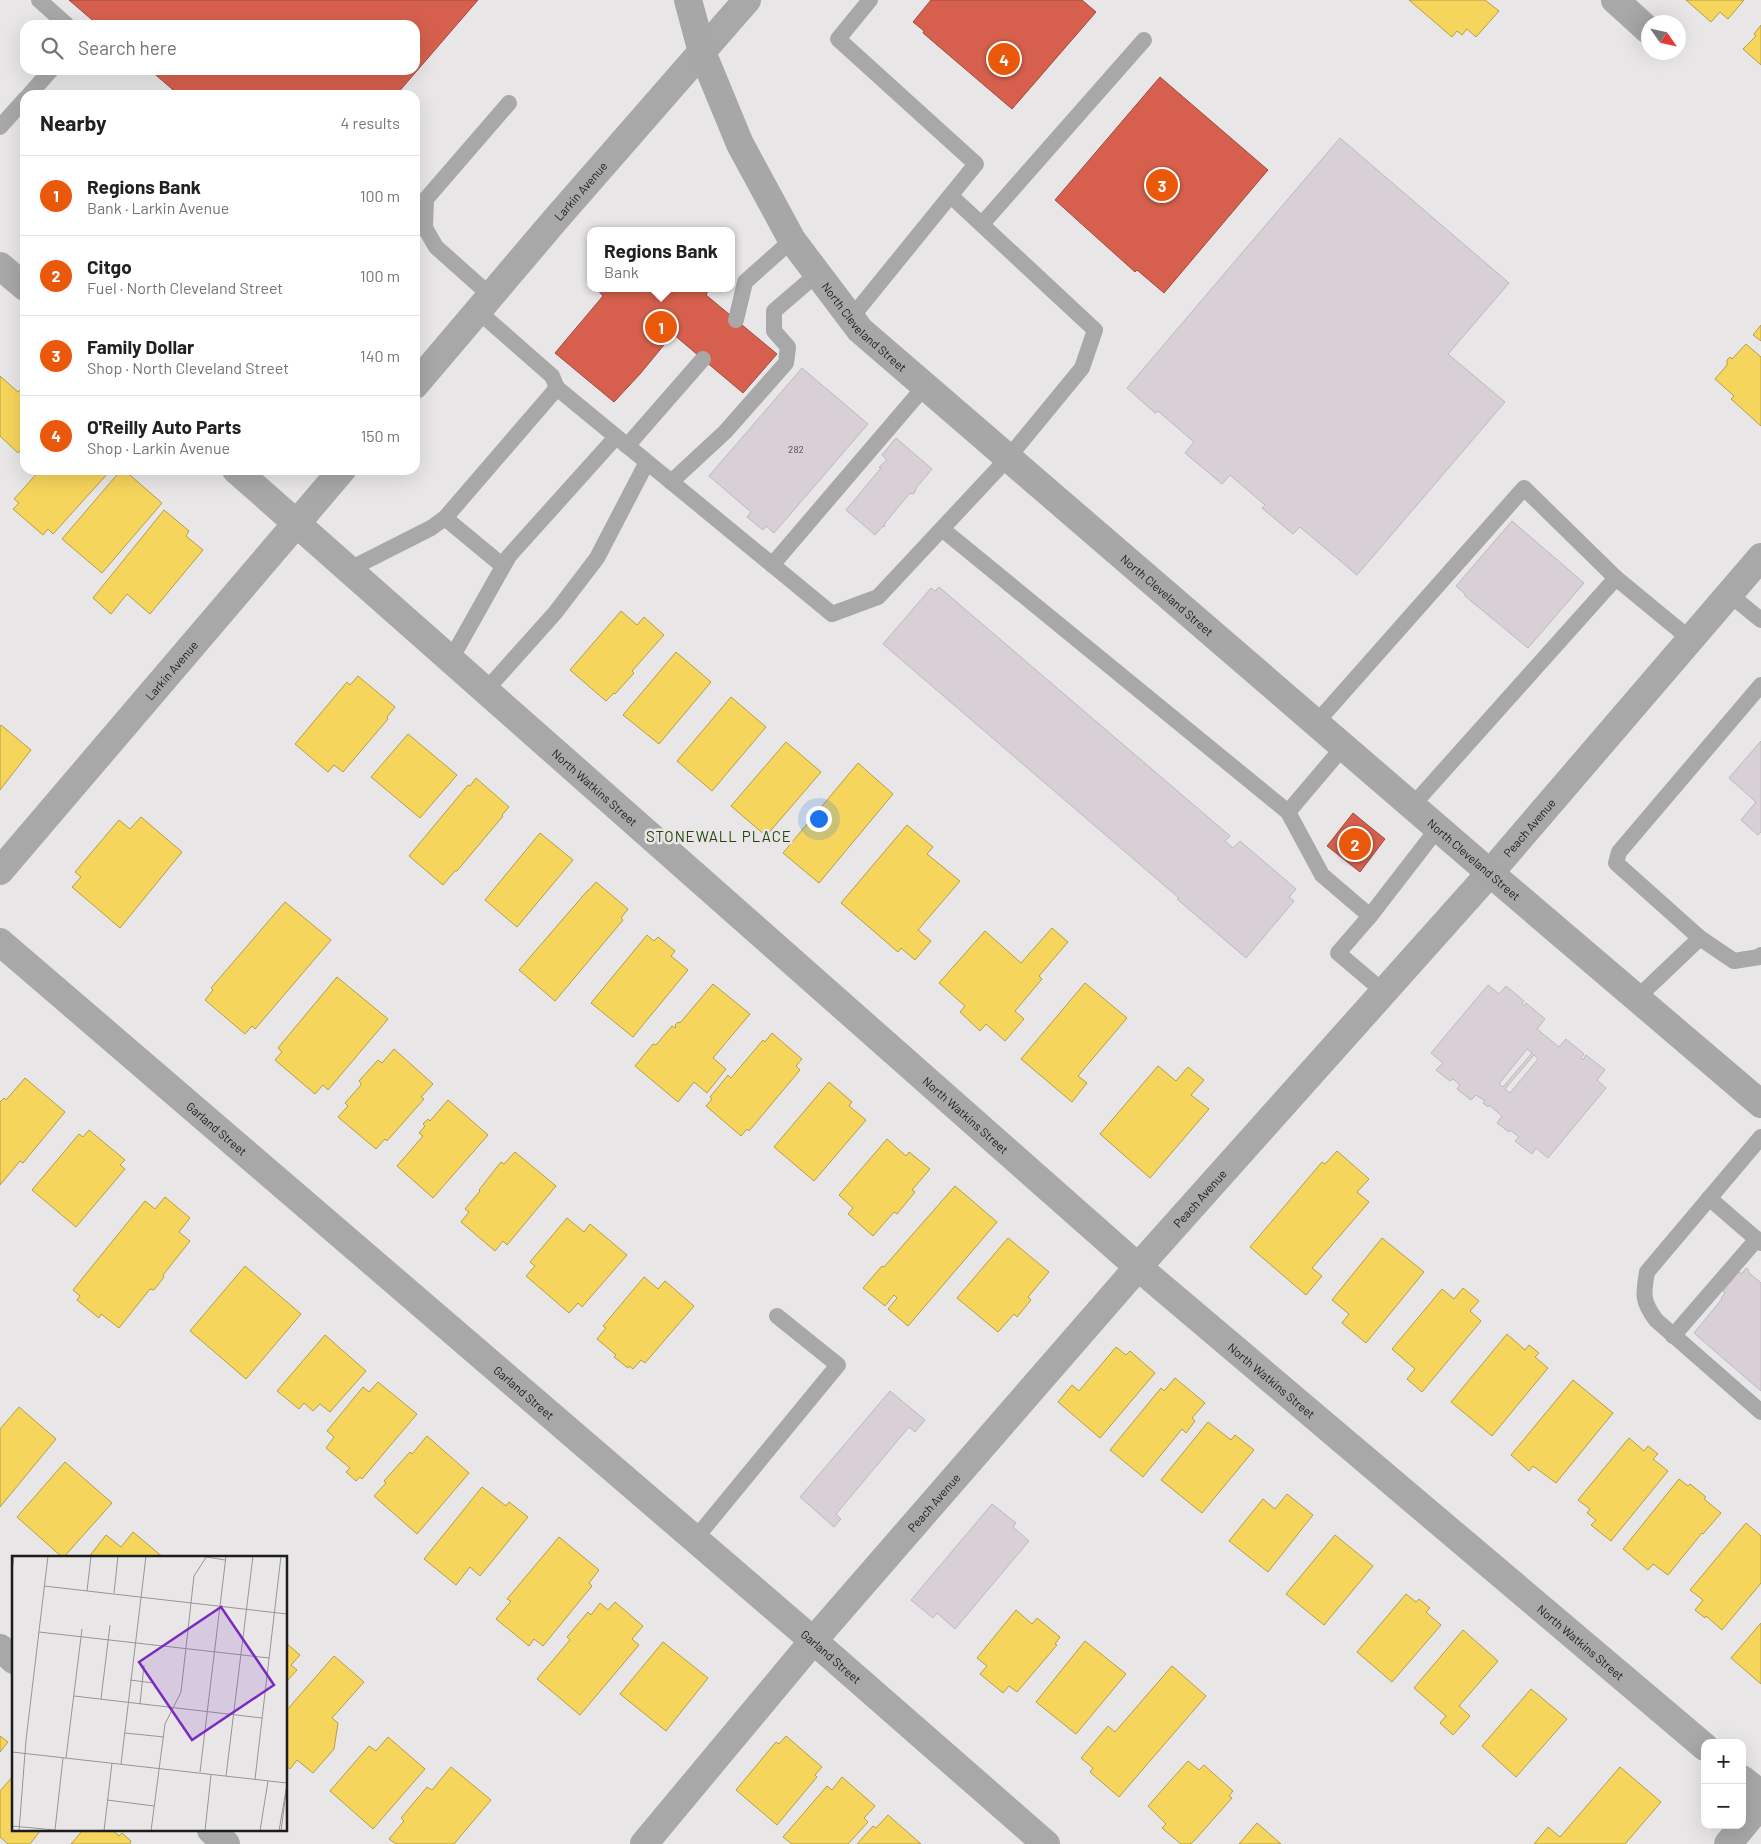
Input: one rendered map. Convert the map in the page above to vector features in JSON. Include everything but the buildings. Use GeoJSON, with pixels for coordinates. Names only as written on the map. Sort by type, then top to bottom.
{"type":"FeatureCollection","features":[{"type":"Feature","properties":{"kind":"main road","name":"North Cleveland Street"},"geometry":{"type":"LineString","coordinates":[[688,0],[702,52],[740,144],[792,240],[860,330],[1761,1104]]}},
{"type":"Feature","properties":{"kind":"main road"},"geometry":{"type":"LineString","coordinates":[[1728,1844],[1761,1804]]}},
{"type":"Feature","properties":{"kind":"street","name":"Larkin Avenue"},"geometry":{"type":"LineString","coordinates":[[420,379],[747,0]]}},
{"type":"Feature","properties":{"kind":"street"},"geometry":{"type":"LineString","coordinates":[[1615,0],[1641,24]]}},
{"type":"Feature","properties":{"kind":"street"},"geometry":{"type":"LineString","coordinates":[[0,266],[20,283]]}},
{"type":"Feature","properties":{"kind":"street","name":"North Watkins Street"},"geometry":{"type":"LineString","coordinates":[[242,475],[1138,1267],[1701,1744]]}},
{"type":"Feature","properties":{"kind":"street","name":"Larkin Avenue"},"geometry":{"type":"LineString","coordinates":[[0,871],[338,475]]}},
{"type":"Feature","properties":{"kind":"street","name":"Peach Avenue"},"geometry":{"type":"LineString","coordinates":[[644,1844],[812,1641],[1138,1267],[1490,873],[1761,557]]}},
{"type":"Feature","properties":{"kind":"street","name":"Garland Street"},"geometry":{"type":"LineString","coordinates":[[0,942],[695,1539],[1046,1844]]}},
{"type":"Feature","properties":{"kind":"street"},"geometry":{"type":"LineString","coordinates":[[0,1648],[12,1658]]}},
{"type":"Feature","properties":{"kind":"street"},"geometry":{"type":"LineString","coordinates":[[1746,1781],[1761,1794]]}},
{"type":"Feature","properties":{"kind":"street"},"geometry":{"type":"LineString","coordinates":[[212,1832],[226,1844]]}},
{"type":"Feature","properties":{"kind":"lane"},"geometry":{"type":"LineString","coordinates":[[39,0],[61,20]]}},
{"type":"Feature","properties":{"kind":"lane"},"geometry":{"type":"LineString","coordinates":[[851,318],[976,164],[838,39],[870,0]]}},
{"type":"Feature","properties":{"kind":"lane"},"geometry":{"type":"LineString","coordinates":[[982,224],[1144,40]]}},
{"type":"Feature","properties":{"kind":"lane"},"geometry":{"type":"LineString","coordinates":[[33,90],[46,75]]}},
{"type":"Feature","properties":{"kind":"lane"},"geometry":{"type":"LineString","coordinates":[[508,103],[426,198],[425,228],[436,247],[484,304],[552,376],[557,388],[832,614],[878,598],[1008,458],[1082,368],[1095,330],[951,196]]}},
{"type":"Feature","properties":{"kind":"lane"},"geometry":{"type":"LineString","coordinates":[[0,127],[20,105]]}},
{"type":"Feature","properties":{"kind":"lane"},"geometry":{"type":"LineString","coordinates":[[736,320],[744,282],[792,240]]}},
{"type":"Feature","properties":{"kind":"lane"},"geometry":{"type":"LineString","coordinates":[[670,482],[725,432],[786,363],[788,347],[774,331],[774,311],[817,274]]}},
{"type":"Feature","properties":{"kind":"lane"},"geometry":{"type":"LineString","coordinates":[[451,659],[509,556],[703,360]]}},
{"type":"Feature","properties":{"kind":"lane"},"geometry":{"type":"LineString","coordinates":[[772,565],[926,386]]}},
{"type":"Feature","properties":{"kind":"lane"},"geometry":{"type":"LineString","coordinates":[[350,569],[431,528],[445,518],[557,388]]}},
{"type":"Feature","properties":{"kind":"lane"},"geometry":{"type":"LineString","coordinates":[[486,690],[555,613],[597,558],[647,462]]}},
{"type":"Feature","properties":{"kind":"lane"},"geometry":{"type":"LineString","coordinates":[[1316,723],[1524,488],[1616,578],[1690,639]]}},
{"type":"Feature","properties":{"kind":"lane"},"geometry":{"type":"LineString","coordinates":[[445,518],[504,566]]}},
{"type":"Feature","properties":{"kind":"lane"},"geometry":{"type":"LineString","coordinates":[[942,529],[1288,812],[1322,874],[1370,916]]}},
{"type":"Feature","properties":{"kind":"lane"},"geometry":{"type":"LineString","coordinates":[[1412,806],[1616,578]]}},
{"type":"Feature","properties":{"kind":"lane"},"geometry":{"type":"LineString","coordinates":[[1729,594],[1761,620]]}},
{"type":"Feature","properties":{"kind":"lane"},"geometry":{"type":"LineString","coordinates":[[1761,685],[1619,852],[1616,863],[1700,938],[1734,961],[1759,957],[1761,955]]}},
{"type":"Feature","properties":{"kind":"lane"},"geometry":{"type":"LineString","coordinates":[[1288,812],[1344,746]]}},
{"type":"Feature","properties":{"kind":"lane"},"geometry":{"type":"LineString","coordinates":[[1384,992],[1338,953],[1370,916],[1438,828]]}},
{"type":"Feature","properties":{"kind":"lane"},"geometry":{"type":"LineString","coordinates":[[1637,998],[1700,938]]}},
{"type":"Feature","properties":{"kind":"lane"},"geometry":{"type":"LineString","coordinates":[[1761,1137],[1647,1272],[1644,1291],[1646,1306],[1656,1320],[1761,1412]]}},
{"type":"Feature","properties":{"kind":"lane"},"geometry":{"type":"LineString","coordinates":[[1673,1336],[1759,1241],[1710,1198]]}},
{"type":"Feature","properties":{"kind":"lane"},"geometry":{"type":"LineString","coordinates":[[695,1539],[838,1365],[777,1316]]}},
{"type":"Feature","properties":{"kind":"place","name":"O'Reilly Auto Parts"},"geometry":{"type":"Point","coordinates":[1004,59]}},
{"type":"Feature","properties":{"kind":"place","name":"Family Dollar"},"geometry":{"type":"Point","coordinates":[1162,185]}},
{"type":"Feature","properties":{"kind":"place","name":"Regions Bank"},"geometry":{"type":"Point","coordinates":[661,327]}},
{"type":"Feature","properties":{"kind":"place","name":"Citgo"},"geometry":{"type":"Point","coordinates":[1355,844]}},
{"type":"Feature","properties":{"kind":"district","name":"STONEWALL PLACE"},"geometry":{"type":"Point","coordinates":[719,836]}}]}
